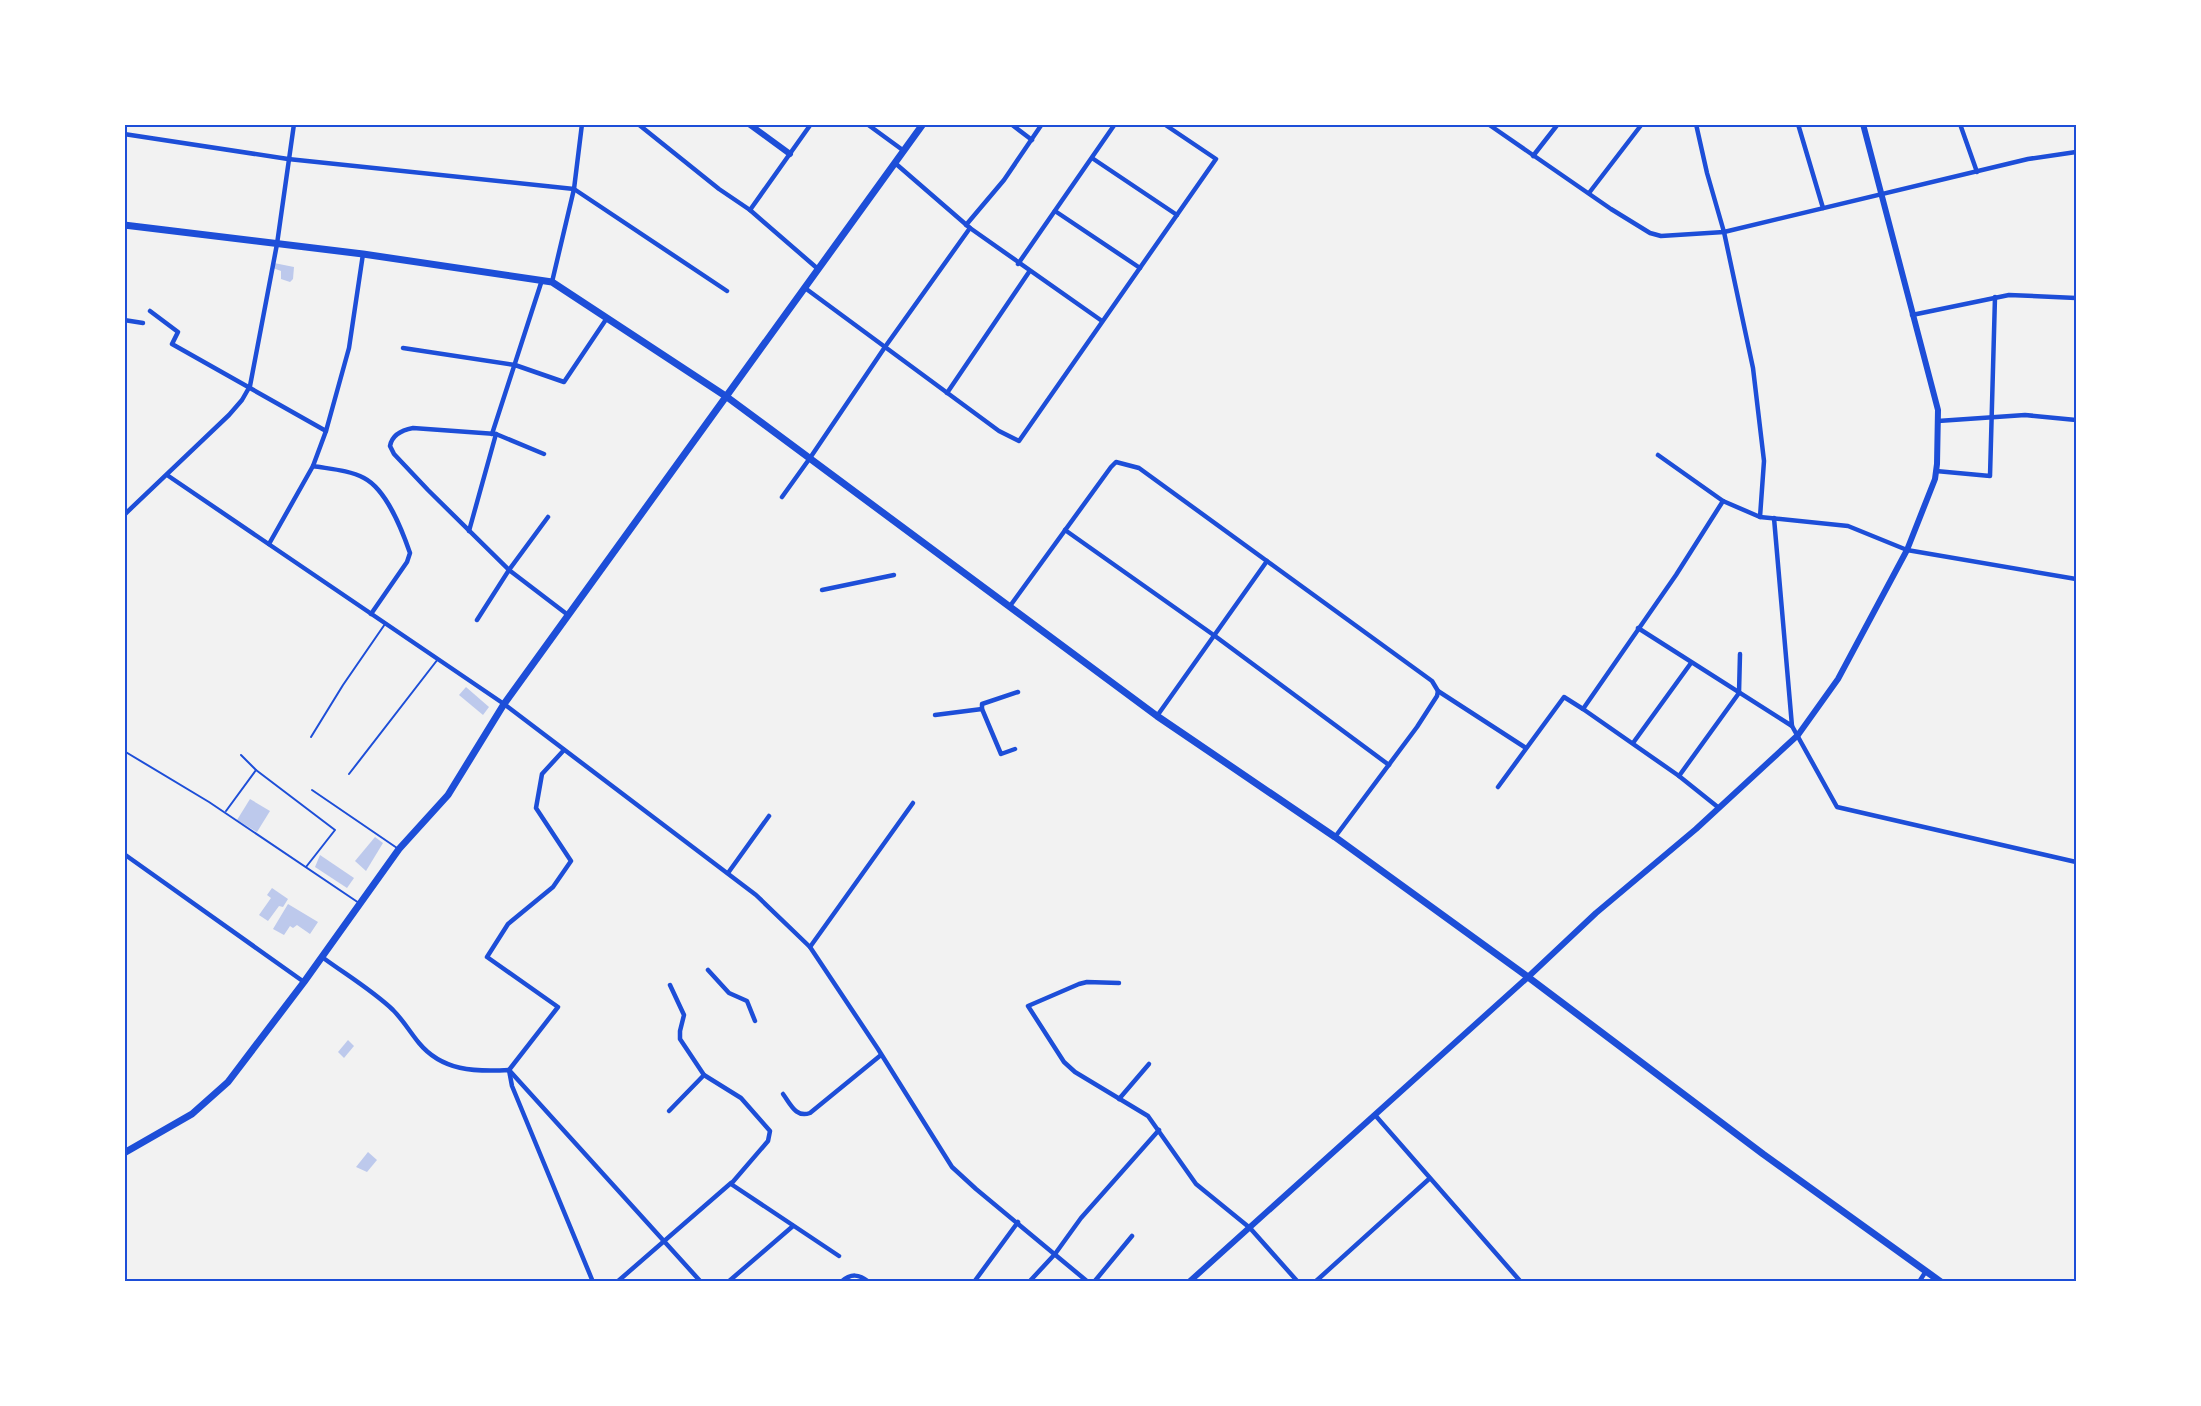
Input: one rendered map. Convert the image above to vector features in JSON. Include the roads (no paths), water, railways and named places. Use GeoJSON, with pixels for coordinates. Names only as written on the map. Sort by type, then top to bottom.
{"type":"FeatureCollection","features":[{"type":"Feature","properties":{"kind":"main road"},"geometry":{"type":"LineString","coordinates":[[124,1153],[192,1114],[228,1082],[304,982],[399,849],[448,795],[504,704],[923,124]]}},
{"type":"Feature","properties":{"kind":"main road"},"geometry":{"type":"LineString","coordinates":[[124,225],[363,254],[552,282],[727,397],[1157,716],[1335,837],[1528,977],[1763,1154],[1941,1281]]}},
{"type":"Feature","properties":{"kind":"street"},"geometry":{"type":"LineString","coordinates":[[124,515],[229,415],[250,387],[277,244],[294,124]]}},
{"type":"Feature","properties":{"kind":"street"},"geometry":{"type":"LineString","coordinates":[[552,282],[574,189],[582,124]]}},
{"type":"Feature","properties":{"kind":"street"},"geometry":{"type":"LineString","coordinates":[[638,124],[719,189],[750,210],[818,269]]}},
{"type":"Feature","properties":{"kind":"street"},"geometry":{"type":"LineString","coordinates":[[749,124],[790,154]]}},
{"type":"Feature","properties":{"kind":"street"},"geometry":{"type":"LineString","coordinates":[[750,210],[811,124]]}},
{"type":"Feature","properties":{"kind":"street"},"geometry":{"type":"LineString","coordinates":[[867,124],[904,151]]}},
{"type":"Feature","properties":{"kind":"street"},"geometry":{"type":"LineString","coordinates":[[1011,124],[1032,140]]}},
{"type":"Feature","properties":{"kind":"street"},"geometry":{"type":"LineString","coordinates":[[782,497],[968,226],[1004,180],[1042,124]]}},
{"type":"Feature","properties":{"kind":"street"},"geometry":{"type":"LineString","coordinates":[[1018,264],[1115,124]]}},
{"type":"Feature","properties":{"kind":"street"},"geometry":{"type":"LineString","coordinates":[[805,288],[999,431],[1019,441],[1216,159],[1164,124]]}},
{"type":"Feature","properties":{"kind":"street"},"geometry":{"type":"LineString","coordinates":[[1488,124],[1650,233],[1661,236],[1724,232],[2028,159],[2076,152]]}},
{"type":"Feature","properties":{"kind":"street"},"geometry":{"type":"LineString","coordinates":[[1533,156],[1558,124]]}},
{"type":"Feature","properties":{"kind":"street"},"geometry":{"type":"LineString","coordinates":[[1589,193],[1642,124]]}},
{"type":"Feature","properties":{"kind":"street"},"geometry":{"type":"LineString","coordinates":[[1696,124],[1724,232],[1753,368],[1764,461],[1761,517]]}},
{"type":"Feature","properties":{"kind":"street"},"geometry":{"type":"LineString","coordinates":[[1798,124],[1823,208]]}},
{"type":"Feature","properties":{"kind":"street"},"geometry":{"type":"LineString","coordinates":[[1190,1281],[1596,913],[1719,808],[1798,735],[1838,679],[1907,550],[1935,479],[1936,471],[1938,410],[1863,124]]}},
{"type":"Feature","properties":{"kind":"street"},"geometry":{"type":"LineString","coordinates":[[1960,124],[1977,172]]}},
{"type":"Feature","properties":{"kind":"street"},"geometry":{"type":"LineString","coordinates":[[124,134],[288,159],[574,189],[727,291]]}},
{"type":"Feature","properties":{"kind":"street"},"geometry":{"type":"LineString","coordinates":[[1092,158],[1177,214]]}},
{"type":"Feature","properties":{"kind":"street"},"geometry":{"type":"LineString","coordinates":[[895,163],[968,226],[1029,272],[1102,321]]}},
{"type":"Feature","properties":{"kind":"street"},"geometry":{"type":"LineString","coordinates":[[1055,211],[1140,268]]}},
{"type":"Feature","properties":{"kind":"street"},"geometry":{"type":"LineString","coordinates":[[269,544],[313,466],[326,431],[349,348],[363,254]]}},
{"type":"Feature","properties":{"kind":"street"},"geometry":{"type":"LineString","coordinates":[[947,393],[1029,272]]}},
{"type":"Feature","properties":{"kind":"street"},"geometry":{"type":"LineString","coordinates":[[470,531],[494,434],[542,280]]}},
{"type":"Feature","properties":{"kind":"street"},"geometry":{"type":"LineString","coordinates":[[1912,315],[2009,295],[2076,297]]}},
{"type":"Feature","properties":{"kind":"street"},"geometry":{"type":"LineString","coordinates":[[1936,471],[1990,476],[1995,297]]}},
{"type":"Feature","properties":{"kind":"street"},"geometry":{"type":"LineString","coordinates":[[150,310],[178,332],[172,344],[326,431]]}},
{"type":"Feature","properties":{"kind":"street"},"geometry":{"type":"LineString","coordinates":[[403,348],[515,365],[564,382],[607,318]]}},
{"type":"Feature","properties":{"kind":"street"},"geometry":{"type":"LineString","coordinates":[[124,320],[143,323]]}},
{"type":"Feature","properties":{"kind":"street"},"geometry":{"type":"LineString","coordinates":[[1938,421],[2025,415],[2076,420]]}},
{"type":"Feature","properties":{"kind":"street"},"geometry":{"type":"LineString","coordinates":[[544,454],[494,434],[413,428],[401,431],[390,443],[394,454],[509,570],[568,615]]}},
{"type":"Feature","properties":{"kind":"street"},"geometry":{"type":"LineString","coordinates":[[1658,455],[1723,501],[1761,517],[1848,526],[1907,550],[2076,579]]}},
{"type":"Feature","properties":{"kind":"street"},"geometry":{"type":"LineString","coordinates":[[1010,606],[1116,462],[1143,470],[1432,681],[1438,691],[1526,748]]}},
{"type":"Feature","properties":{"kind":"street"},"geometry":{"type":"LineString","coordinates":[[313,466],[354,473],[371,482],[388,504],[410,553],[371,614]]}},
{"type":"Feature","properties":{"kind":"street"},"geometry":{"type":"LineString","coordinates":[[167,476],[504,704],[756,895],[810,947],[952,1167],[1088,1281]]}},
{"type":"Feature","properties":{"kind":"street"},"geometry":{"type":"LineString","coordinates":[[1583,709],[1676,575],[1723,501]]}},
{"type":"Feature","properties":{"kind":"street"},"geometry":{"type":"LineString","coordinates":[[477,620],[509,570],[548,517]]}},
{"type":"Feature","properties":{"kind":"street"},"geometry":{"type":"LineString","coordinates":[[1774,518],[1792,726]]}},
{"type":"Feature","properties":{"kind":"street"},"geometry":{"type":"LineString","coordinates":[[1065,530],[1215,636],[1389,765]]}},
{"type":"Feature","properties":{"kind":"street"},"geometry":{"type":"LineString","coordinates":[[1157,716],[1267,561]]}},
{"type":"Feature","properties":{"kind":"street"},"geometry":{"type":"LineString","coordinates":[[822,590],[894,574]]}},
{"type":"Feature","properties":{"kind":"street"},"geometry":{"type":"LineString","coordinates":[[1638,628],[1792,726],[1837,807],[2076,862]]}},
{"type":"Feature","properties":{"kind":"street"},"geometry":{"type":"LineString","coordinates":[[1679,776],[1739,693],[1740,654]]}},
{"type":"Feature","properties":{"kind":"street"},"geometry":{"type":"LineString","coordinates":[[1633,743],[1691,663]]}},
{"type":"Feature","properties":{"kind":"street"},"geometry":{"type":"LineString","coordinates":[[1335,837],[1418,727],[1438,691]]}},
{"type":"Feature","properties":{"kind":"street"},"geometry":{"type":"LineString","coordinates":[[1015,749],[1001,754],[982,704],[1018,692]]}},
{"type":"Feature","properties":{"kind":"street"},"geometry":{"type":"LineString","coordinates":[[1498,787],[1564,697],[1633,743],[1719,808]]}},
{"type":"Feature","properties":{"kind":"street"},"geometry":{"type":"LineString","coordinates":[[935,715],[982,709]]}},
{"type":"Feature","properties":{"kind":"street"},"geometry":{"type":"LineString","coordinates":[[508,1070],[558,1007],[487,957],[508,924],[553,887],[570,861],[536,808],[542,774],[564,750]]}},
{"type":"Feature","properties":{"kind":"street"},"geometry":{"type":"LineString","coordinates":[[810,947],[913,803]]}},
{"type":"Feature","properties":{"kind":"street"},"geometry":{"type":"LineString","coordinates":[[728,873],[769,816]]}},
{"type":"Feature","properties":{"kind":"street"},"geometry":{"type":"LineString","coordinates":[[124,855],[304,982]]}},
{"type":"Feature","properties":{"kind":"street"},"geometry":{"type":"LineString","coordinates":[[322,957],[392,1009],[420,1045],[444,1064],[457,1068],[508,1070],[701,1281]]}},
{"type":"Feature","properties":{"kind":"street"},"geometry":{"type":"LineString","coordinates":[[708,970],[724,989],[747,1001],[755,1021]]}},
{"type":"Feature","properties":{"kind":"street"},"geometry":{"type":"LineString","coordinates":[[1119,984],[1088,982],[1079,984],[1028,1006],[1064,1062],[1075,1072],[1148,1116],[1196,1184],[1250,1228],[1298,1281]]}},
{"type":"Feature","properties":{"kind":"street"},"geometry":{"type":"LineString","coordinates":[[670,985],[684,1015],[680,1031],[681,1039],[704,1075],[741,1098],[771,1131],[768,1141],[731,1184]]}},
{"type":"Feature","properties":{"kind":"street"},"geometry":{"type":"LineString","coordinates":[[783,1094],[797,1114],[810,1113],[881,1055]]}},
{"type":"Feature","properties":{"kind":"street"},"geometry":{"type":"LineString","coordinates":[[1119,1099],[1149,1064]]}},
{"type":"Feature","properties":{"kind":"street"},"geometry":{"type":"LineString","coordinates":[[508,1070],[512,1086],[593,1281]]}},
{"type":"Feature","properties":{"kind":"street"},"geometry":{"type":"LineString","coordinates":[[669,1111],[704,1075]]}},
{"type":"Feature","properties":{"kind":"street"},"geometry":{"type":"LineString","coordinates":[[1375,1115],[1520,1281]]}},
{"type":"Feature","properties":{"kind":"street"},"geometry":{"type":"LineString","coordinates":[[1029,1281],[1055,1254],[1081,1218],[1159,1130]]}},
{"type":"Feature","properties":{"kind":"street"},"geometry":{"type":"LineString","coordinates":[[616,1281],[752,1166]]}},
{"type":"Feature","properties":{"kind":"street"},"geometry":{"type":"LineString","coordinates":[[1315,1281],[1429,1179]]}},
{"type":"Feature","properties":{"kind":"street"},"geometry":{"type":"LineString","coordinates":[[731,1184],[839,1256]]}},
{"type":"Feature","properties":{"kind":"street"},"geometry":{"type":"LineString","coordinates":[[974,1281],[1018,1222]]}},
{"type":"Feature","properties":{"kind":"street"},"geometry":{"type":"LineString","coordinates":[[728,1281],[793,1226]]}},
{"type":"Feature","properties":{"kind":"street"},"geometry":{"type":"LineString","coordinates":[[1094,1281],[1132,1236]]}},
{"type":"Feature","properties":{"kind":"street"},"geometry":{"type":"LineString","coordinates":[[1919,1281],[1926,1271]]}},
{"type":"Feature","properties":{"kind":"street"},"geometry":{"type":"LineString","coordinates":[[841,1281],[855,1275],[869,1281]]}},
{"type":"Feature","properties":{"kind":"lane"},"geometry":{"type":"LineString","coordinates":[[311,737],[386,624]]}},
{"type":"Feature","properties":{"kind":"lane"},"geometry":{"type":"LineString","coordinates":[[349,774],[438,659]]}},
{"type":"Feature","properties":{"kind":"lane"},"geometry":{"type":"LineString","coordinates":[[124,751],[225,812],[360,904]]}},
{"type":"Feature","properties":{"kind":"lane"},"geometry":{"type":"LineString","coordinates":[[241,755],[256,770],[335,830],[306,867]]}},
{"type":"Feature","properties":{"kind":"lane"},"geometry":{"type":"LineString","coordinates":[[225,812],[256,770]]}},
{"type":"Feature","properties":{"kind":"lane"},"geometry":{"type":"LineString","coordinates":[[312,790],[399,849]]}}]}
